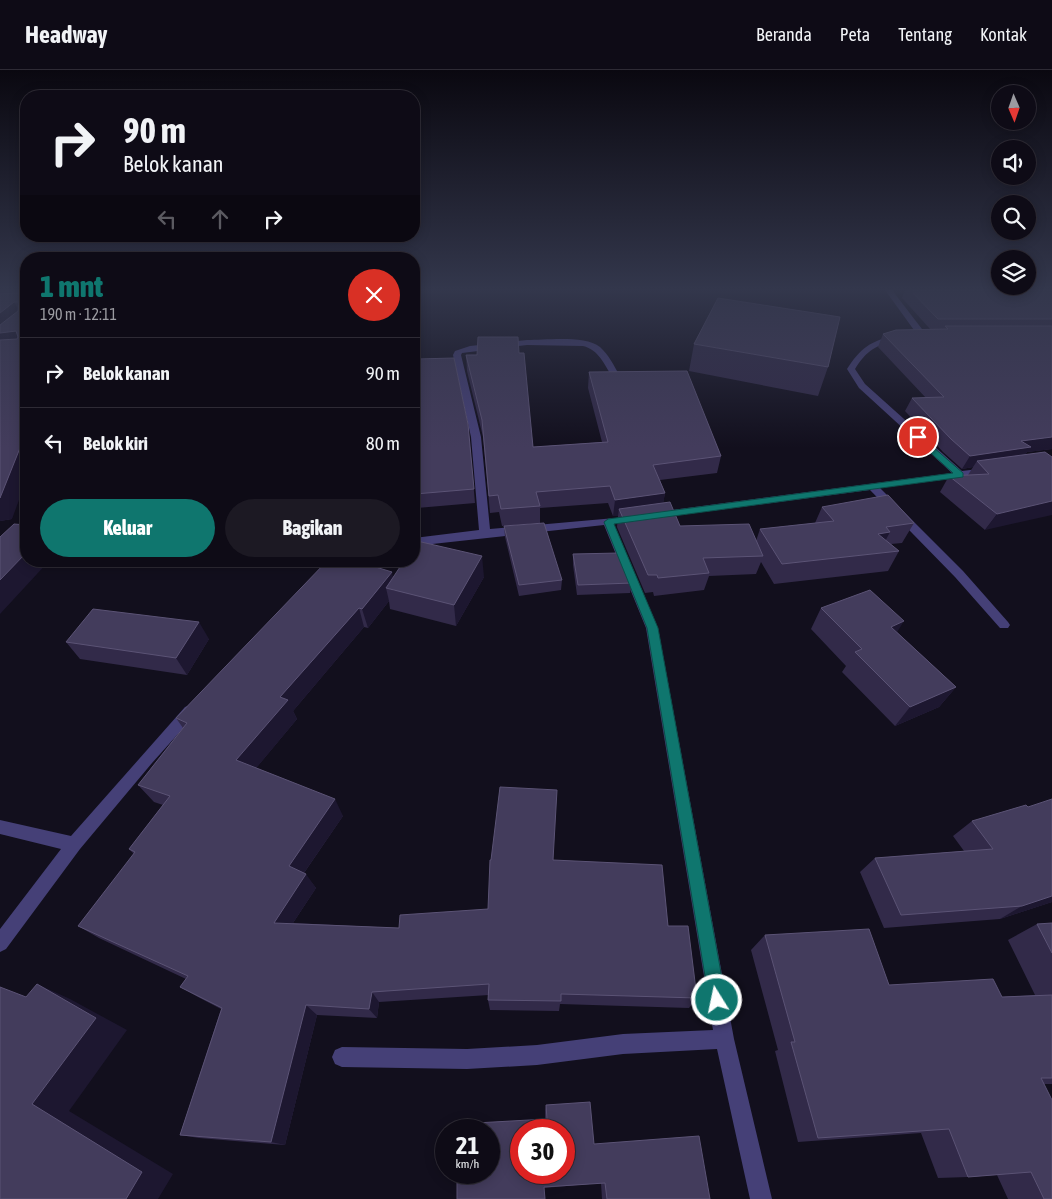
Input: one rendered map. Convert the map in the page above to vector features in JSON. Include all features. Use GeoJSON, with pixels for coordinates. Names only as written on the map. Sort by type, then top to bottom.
{"type":"FeatureCollection","features":[{"type":"Feature","properties":{"kind":"street"},"geometry":{"type":"LineString","coordinates":[[485,533],[476,437],[457,355],[459,351],[487,345],[584,343],[599,350],[616,376]]}},
{"type":"Feature","properties":{"kind":"street"},"geometry":{"type":"LineString","coordinates":[[875,343],[861,352],[851,369],[862,386],[960,475]]}},
{"type":"Feature","properties":{"kind":"street"},"geometry":{"type":"LineString","coordinates":[[647,516],[997,469]]}},
{"type":"Feature","properties":{"kind":"street"},"geometry":{"type":"LineString","coordinates":[[871,486],[959,574],[1004,625]]}},
{"type":"Feature","properties":{"kind":"street"},"geometry":{"type":"LineString","coordinates":[[420,541],[628,519]]}},
{"type":"Feature","properties":{"kind":"street"},"geometry":{"type":"LineString","coordinates":[[608,522],[652,628],[724,1039],[761,1199]]}},
{"type":"Feature","properties":{"kind":"street"},"geometry":{"type":"LineString","coordinates":[[0,943],[74,844],[147,758],[200,701]]}},
{"type":"Feature","properties":{"kind":"street"},"geometry":{"type":"LineString","coordinates":[[0,827],[74,844]]}},
{"type":"Feature","properties":{"kind":"street"},"geometry":{"type":"LineString","coordinates":[[342,1057],[467,1060],[536,1055],[623,1044],[724,1039]]}},
{"type":"Feature","properties":{"kind":"building"},"geometry":{"type":"Polygon","coordinates":[[[0,343],[20,343],[20,448],[0,498],[0,343]]]}},
{"type":"Feature","properties":{"kind":"building"},"geometry":{"type":"Polygon","coordinates":[[[478,343],[518,343],[519,353],[524,353],[533,447],[608,442],[589,372],[687,371],[721,456],[653,465],[665,493],[615,500],[610,486],[536,492],[540,506],[501,509],[498,495],[489,496],[482,420],[466,355],[477,355],[478,343]]]}},
{"type":"Feature","properties":{"kind":"building"},"geometry":{"type":"Polygon","coordinates":[[[695,343],[834,343],[828,367],[695,343]]]}},
{"type":"Feature","properties":{"kind":"building"},"geometry":{"type":"Polygon","coordinates":[[[891,343],[1052,343],[1052,437],[1021,441],[1031,447],[970,456],[912,398],[944,397],[891,343]]]}},
{"type":"Feature","properties":{"kind":"building"},"geometry":{"type":"Polygon","coordinates":[[[454,358],[468,424],[474,489],[420,494],[420,359],[454,358]]]}},
{"type":"Feature","properties":{"kind":"building"},"geometry":{"type":"Polygon","coordinates":[[[1045,452],[1052,457],[1052,501],[997,514],[949,476],[989,474],[977,461],[1045,452]]]}},
{"type":"Feature","properties":{"kind":"building"},"geometry":{"type":"Polygon","coordinates":[[[888,495],[914,523],[886,527],[890,532],[878,534],[899,551],[782,564],[760,529],[834,521],[822,507],[888,495]]]}},
{"type":"Feature","properties":{"kind":"building"},"geometry":{"type":"Polygon","coordinates":[[[670,502],[680,526],[749,524],[763,556],[703,558],[709,573],[658,578],[657,575],[648,575],[619,509],[670,502]]]}},
{"type":"Feature","properties":{"kind":"building"},"geometry":{"type":"Polygon","coordinates":[[[544,523],[562,580],[519,585],[504,526],[544,523]]]}},
{"type":"Feature","properties":{"kind":"building"},"geometry":{"type":"Polygon","coordinates":[[[14,524],[20,524],[20,559],[0,580],[0,537],[14,524]]]}},
{"type":"Feature","properties":{"kind":"building"},"geometry":{"type":"Polygon","coordinates":[[[420,542],[482,556],[454,605],[386,588],[400,567],[420,567],[420,542]]]}},
{"type":"Feature","properties":{"kind":"building"},"geometry":{"type":"Polygon","coordinates":[[[619,553],[632,583],[578,585],[573,554],[619,553]]]}},
{"type":"Feature","properties":{"kind":"building"},"geometry":{"type":"Polygon","coordinates":[[[321,567],[376,567],[392,572],[362,609],[359,608],[280,697],[288,700],[236,760],[335,799],[289,866],[306,874],[274,923],[399,928],[400,915],[488,909],[490,860],[500,787],[557,790],[553,860],[662,865],[668,926],[688,926],[697,998],[561,994],[561,1001],[488,1000],[489,984],[372,992],[369,1009],[306,1005],[271,1142],[180,1135],[222,1008],[180,987],[188,976],[78,926],[135,852],[129,849],[170,796],[138,785],[187,723],[176,718],[321,567]]]}},
{"type":"Feature","properties":{"kind":"building"},"geometry":{"type":"Polygon","coordinates":[[[870,590],[904,621],[891,627],[956,687],[910,707],[855,652],[862,649],[821,608],[870,590]]]}},
{"type":"Feature","properties":{"kind":"building"},"geometry":{"type":"Polygon","coordinates":[[[93,609],[199,622],[176,658],[66,642],[93,609]]]}},
{"type":"Feature","properties":{"kind":"building"},"geometry":{"type":"Polygon","coordinates":[[[1052,799],[1052,896],[1022,906],[901,915],[875,858],[993,849],[972,821],[1052,799]]]}},
{"type":"Feature","properties":{"kind":"building"},"geometry":{"type":"Polygon","coordinates":[[[1052,923],[1052,953],[1037,924],[1052,923]]]}},
{"type":"Feature","properties":{"kind":"building"},"geometry":{"type":"Polygon","coordinates":[[[869,929],[889,985],[993,979],[1002,997],[1052,995],[1052,1078],[1041,1078],[1052,1100],[1052,1199],[1044,1199],[1031,1172],[968,1177],[949,1129],[818,1138],[791,1042],[795,1042],[765,935],[869,929]]]}},
{"type":"Feature","properties":{"kind":"building"},"geometry":{"type":"Polygon","coordinates":[[[37,984],[96,1018],[32,1104],[142,1172],[126,1199],[0,1199],[0,987],[26,997],[37,984]]]}},
{"type":"Feature","properties":{"kind":"building"},"geometry":{"type":"Polygon","coordinates":[[[590,1102],[594,1144],[699,1136],[710,1199],[607,1199],[605,1183],[544,1187],[545,1199],[457,1199],[457,1184],[500,1184],[500,1122],[510,1121],[510,1184],[575,1184],[575,1119],[547,1119],[546,1105],[590,1102]]]}},
{"type":"Feature","properties":{"kind":"route"},"geometry":{"type":"LineString","coordinates":[[717,1000],[652,628],[608,522],[960,475],[918,437]]}}]}
